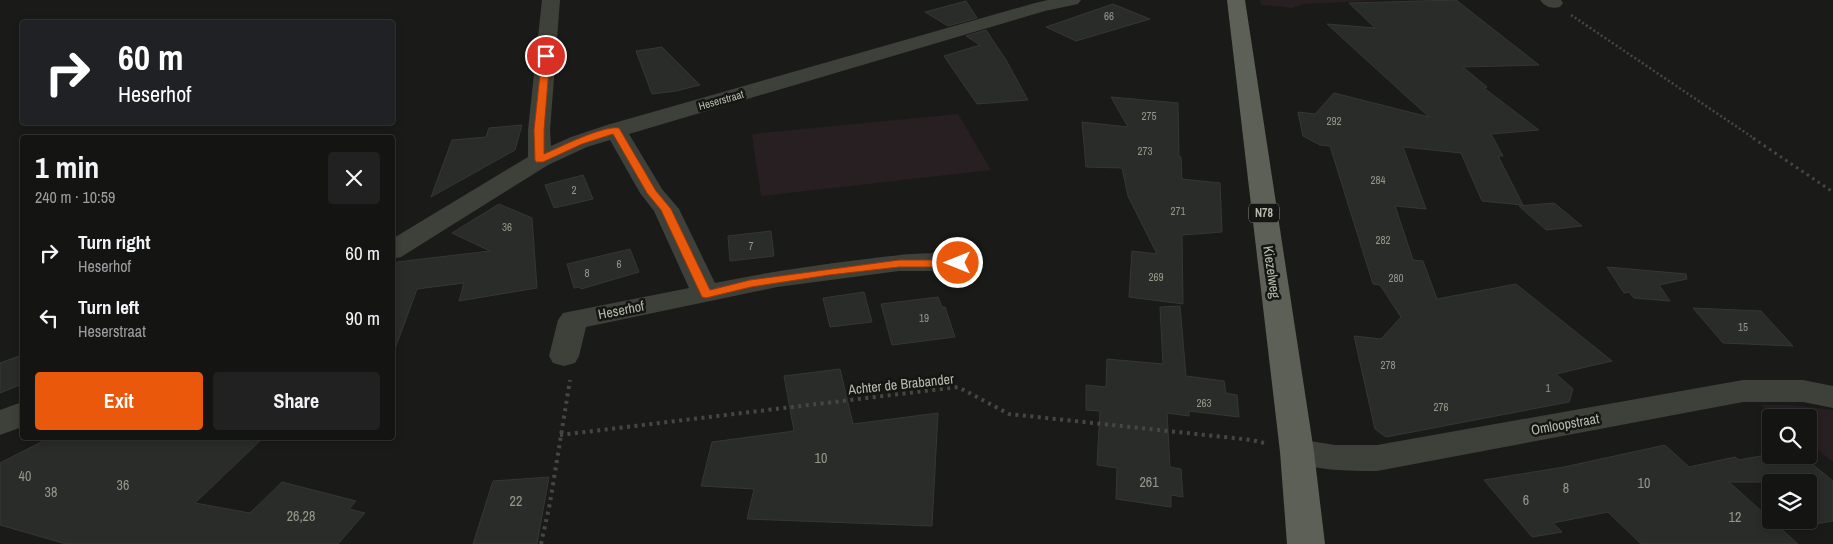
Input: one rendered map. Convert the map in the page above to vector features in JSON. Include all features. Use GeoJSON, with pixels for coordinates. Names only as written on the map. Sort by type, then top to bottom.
{"type":"FeatureCollection","features":[{"type":"Feature","properties":{"kind":"main road","name":"Kiezelweg"},"geometry":{"type":"LineString","coordinates":[[1236,0],[1297,452],[1306,544]]}},
{"type":"Feature","properties":{"kind":"street"},"geometry":{"type":"LineString","coordinates":[[540,160],[539,130],[551,0]]}},
{"type":"Feature","properties":{"kind":"street","name":"Heserstraat"},"geometry":{"type":"LineString","coordinates":[[395,249],[540,160],[579,142],[1041,7],[1072,0]]}},
{"type":"Feature","properties":{"kind":"street"},"geometry":{"type":"LineString","coordinates":[[616,130],[652,193],[666,209],[706,294]]}},
{"type":"Feature","properties":{"kind":"street","name":"Heserhof"},"geometry":{"type":"LineString","coordinates":[[564,356],[573,320],[706,294],[750,283],[899,263],[958,263]]}},
{"type":"Feature","properties":{"kind":"street","name":"Omloopstraat"},"geometry":{"type":"LineString","coordinates":[[1297,452],[1335,458],[1377,458],[1743,391],[1802,391],[1833,397]]}},
{"type":"Feature","properties":{"kind":"street"},"geometry":{"type":"LineString","coordinates":[[0,423],[20,415]]}},
{"type":"Feature","properties":{"kind":"path"},"geometry":{"type":"LineString","coordinates":[[1551,2],[1833,192]]}},
{"type":"Feature","properties":{"kind":"path"},"geometry":{"type":"LineString","coordinates":[[541,544],[550,503],[572,366],[564,356]]}},
{"type":"Feature","properties":{"kind":"path","name":"Achter de Brabander"},"geometry":{"type":"LineString","coordinates":[[560,435],[958,388],[1009,414],[1252,440],[1297,452]]}},
{"type":"Feature","properties":{"kind":"shaded area"},"geometry":{"type":"Polygon","coordinates":[[[1260,0],[1383,0],[1304,4],[1292,8],[1261,5],[1260,0]]]}},
{"type":"Feature","properties":{"kind":"shaded area"},"geometry":{"type":"Polygon","coordinates":[[[958,114],[991,170],[761,196],[752,134],[958,114]]]}},
{"type":"Feature","properties":{"kind":"shaded area"},"geometry":{"type":"Polygon","coordinates":[[[1761,405],[1791,405],[1833,410],[1833,462],[1817,449],[1817,409],[1766,409],[1761,405]]]}},
{"type":"Feature","properties":{"kind":"building"},"geometry":{"type":"Polygon","coordinates":[[[1456,0],[1539,65],[1463,67],[1487,87],[1484,88],[1539,130],[1491,134],[1503,156],[1498,156],[1523,205],[1482,201],[1461,153],[1403,147],[1426,209],[1395,206],[1413,260],[1423,261],[1437,299],[1516,284],[1612,361],[1556,374],[1573,389],[1569,402],[1386,437],[1375,429],[1354,336],[1381,339],[1401,317],[1380,285],[1373,284],[1330,146],[1320,145],[1303,136],[1298,112],[1315,114],[1334,93],[1429,117],[1327,24],[1375,28],[1349,3],[1456,0]]]}},
{"type":"Feature","properties":{"kind":"building"},"geometry":{"type":"Polygon","coordinates":[[[966,1],[977,18],[948,26],[925,12],[966,1]]]}},
{"type":"Feature","properties":{"kind":"building"},"geometry":{"type":"Polygon","coordinates":[[[1113,4],[1150,19],[1076,41],[1046,27],[1113,4]]]}},
{"type":"Feature","properties":{"kind":"building"},"geometry":{"type":"Polygon","coordinates":[[[986,30],[1006,60],[1028,100],[977,104],[944,56],[980,45],[966,36],[986,30]]]}},
{"type":"Feature","properties":{"kind":"building"},"geometry":{"type":"Polygon","coordinates":[[[662,47],[700,85],[652,94],[636,51],[662,47]]]}},
{"type":"Feature","properties":{"kind":"building"},"geometry":{"type":"Polygon","coordinates":[[[1111,97],[1178,103],[1179,157],[1181,157],[1182,179],[1220,183],[1222,232],[1182,235],[1183,304],[1129,297],[1132,251],[1157,254],[1128,196],[1122,168],[1086,167],[1082,122],[1128,127],[1111,97]]]}},
{"type":"Feature","properties":{"kind":"building"},"geometry":{"type":"Polygon","coordinates":[[[522,125],[515,150],[431,197],[452,140],[486,137],[489,128],[522,125]]]}},
{"type":"Feature","properties":{"kind":"building"},"geometry":{"type":"Polygon","coordinates":[[[583,175],[593,199],[554,208],[545,185],[583,175]]]}},
{"type":"Feature","properties":{"kind":"building"},"geometry":{"type":"Polygon","coordinates":[[[1554,203],[1582,226],[1546,230],[1519,206],[1554,203]]]}},
{"type":"Feature","properties":{"kind":"building"},"geometry":{"type":"Polygon","coordinates":[[[499,204],[532,218],[537,288],[459,301],[464,283],[417,289],[395,349],[395,267],[397,262],[490,251],[452,233],[499,204]]]}},
{"type":"Feature","properties":{"kind":"building"},"geometry":{"type":"Polygon","coordinates":[[[771,231],[774,256],[730,261],[728,236],[771,231]]]}},
{"type":"Feature","properties":{"kind":"building"},"geometry":{"type":"Polygon","coordinates":[[[630,249],[639,272],[581,289],[580,287],[574,288],[567,264],[630,249]]]}},
{"type":"Feature","properties":{"kind":"building"},"geometry":{"type":"Polygon","coordinates":[[[1607,267],[1686,274],[1687,279],[1659,285],[1670,301],[1634,298],[1629,292],[1624,293],[1607,267]]]}},
{"type":"Feature","properties":{"kind":"building"},"geometry":{"type":"Polygon","coordinates":[[[864,292],[872,322],[830,327],[823,298],[864,292]]]}},
{"type":"Feature","properties":{"kind":"building"},"geometry":{"type":"Polygon","coordinates":[[[938,297],[942,307],[945,307],[955,337],[892,345],[881,304],[938,297]]]}},
{"type":"Feature","properties":{"kind":"building"},"geometry":{"type":"Polygon","coordinates":[[[1180,306],[1186,376],[1224,381],[1226,393],[1237,395],[1239,417],[1189,411],[1189,416],[1167,413],[1170,467],[1181,469],[1183,497],[1171,495],[1171,507],[1116,499],[1117,468],[1097,465],[1100,411],[1086,410],[1086,385],[1106,387],[1107,359],[1163,364],[1160,307],[1180,306]]]}},
{"type":"Feature","properties":{"kind":"building"},"geometry":{"type":"Polygon","coordinates":[[[1693,308],[1761,311],[1793,346],[1723,343],[1693,308]]]}},
{"type":"Feature","properties":{"kind":"building"},"geometry":{"type":"Polygon","coordinates":[[[20,356],[20,385],[0,393],[0,363],[20,356]]]}},
{"type":"Feature","properties":{"kind":"building"},"geometry":{"type":"Polygon","coordinates":[[[840,369],[853,424],[938,413],[932,526],[747,519],[754,489],[701,486],[712,442],[794,431],[784,376],[840,369]]]}},
{"type":"Feature","properties":{"kind":"building"},"geometry":{"type":"Polygon","coordinates":[[[45,440],[261,440],[195,503],[250,513],[282,482],[356,501],[349,509],[365,513],[338,544],[66,544],[0,525],[0,463],[45,440]]]}},
{"type":"Feature","properties":{"kind":"building"},"geometry":{"type":"Polygon","coordinates":[[[1665,445],[1689,467],[1735,457],[1739,460],[1762,456],[1762,464],[1812,464],[1833,481],[1833,521],[1817,524],[1817,474],[1762,474],[1762,482],[1729,482],[1762,512],[1762,529],[1781,529],[1798,544],[1641,544],[1608,512],[1553,523],[1562,532],[1532,537],[1484,480],[1564,467],[1665,445]]]}},
{"type":"Feature","properties":{"kind":"building"},"geometry":{"type":"Polygon","coordinates":[[[549,477],[537,544],[473,544],[493,481],[549,477]]]}},
{"type":"Feature","properties":{"kind":"route"},"geometry":{"type":"LineString","coordinates":[[546,56],[539,130],[540,160],[579,142],[616,130],[652,193],[666,209],[706,294],[776,278],[899,263],[958,263]]}}]}
